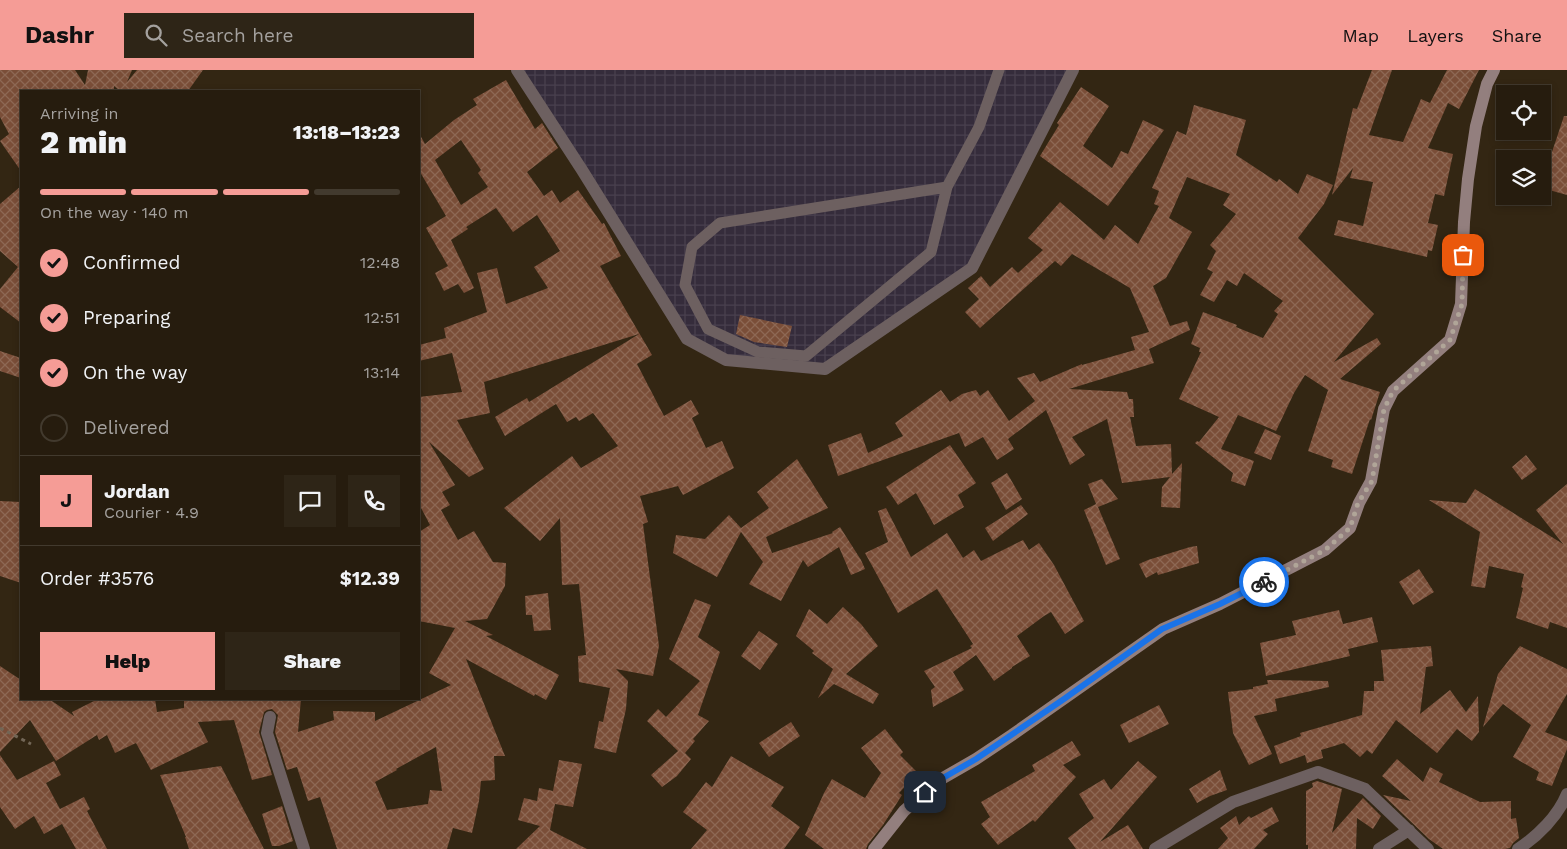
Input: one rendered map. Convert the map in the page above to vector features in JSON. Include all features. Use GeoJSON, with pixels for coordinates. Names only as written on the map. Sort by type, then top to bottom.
{"type":"FeatureCollection","features":[{"type":"Feature","properties":{"kind":"street"},"geometry":{"type":"LineString","coordinates":[[517,70],[582,170],[687,339],[726,360],[825,369],[972,268],[1073,70]]}},
{"type":"Feature","properties":{"kind":"street"},"geometry":{"type":"LineString","coordinates":[[874,849],[904,810],[936,782],[976,759],[1162,629],[1220,604],[1325,550],[1350,528],[1358,503],[1372,481],[1384,409],[1393,391],[1450,340],[1462,304],[1464,222],[1468,179],[1476,126],[1487,84],[1494,70]]}},
{"type":"Feature","properties":{"kind":"street"},"geometry":{"type":"LineString","coordinates":[[270,717],[266,733],[304,849]]}},
{"type":"Feature","properties":{"kind":"street"},"geometry":{"type":"LineString","coordinates":[[1155,849],[1233,802],[1318,772],[1365,789],[1428,849]]}},
{"type":"Feature","properties":{"kind":"street"},"geometry":{"type":"LineString","coordinates":[[1518,849],[1529,842],[1545,826],[1562,804],[1567,794]]}},
{"type":"Feature","properties":{"kind":"street"},"geometry":{"type":"LineString","coordinates":[[1380,849],[1409,830]]}},
{"type":"Feature","properties":{"kind":"lane"},"geometry":{"type":"LineString","coordinates":[[947,187],[720,223],[692,247],[685,285],[708,329],[758,352],[806,356],[931,252],[947,187],[979,127],[999,70]]}},
{"type":"Feature","properties":{"kind":"path"},"geometry":{"type":"LineString","coordinates":[[0,728],[31,744]]}},
{"type":"Feature","properties":{"kind":"shaded area"},"geometry":{"type":"Polygon","coordinates":[[[517,70],[1073,70],[972,268],[825,369],[726,360],[687,339],[517,70]]]}},
{"type":"Feature","properties":{"kind":"building"},"geometry":{"type":"Polygon","coordinates":[[[0,70],[75,70],[85,85],[88,70],[132,70],[127,82],[137,70],[203,70],[189,90],[119,90],[114,86],[114,90],[20,90],[20,170],[0,141],[9,134],[0,117],[0,70]]]}},
{"type":"Feature","properties":{"kind":"building"},"geometry":{"type":"Polygon","coordinates":[[[1372,70],[1392,70],[1369,135],[1403,142],[1421,99],[1430,103],[1447,70],[1479,70],[1459,109],[1448,103],[1428,148],[1453,154],[1444,196],[1435,194],[1428,223],[1438,225],[1432,251],[1428,250],[1427,257],[1334,235],[1338,220],[1363,226],[1373,182],[1350,178],[1353,168],[1332,195],[1353,108],[1357,109],[1372,70]]]}},
{"type":"Feature","properties":{"kind":"building"},"geometry":{"type":"Polygon","coordinates":[[[506,80],[535,129],[542,123],[558,148],[527,172],[544,196],[552,190],[560,203],[578,190],[602,224],[604,223],[621,256],[600,266],[652,355],[637,364],[664,416],[691,400],[699,414],[692,418],[706,448],[722,441],[734,468],[683,495],[678,486],[640,496],[648,522],[643,524],[659,646],[653,676],[616,669],[628,681],[626,709],[616,753],[594,748],[599,721],[603,722],[610,688],[579,682],[578,656],[586,655],[579,584],[562,585],[560,518],[540,541],[504,508],[572,456],[581,468],[618,446],[593,413],[579,421],[576,417],[567,422],[556,404],[505,436],[495,417],[527,398],[529,402],[639,334],[484,382],[490,413],[457,420],[484,469],[469,477],[429,442],[455,485],[442,492],[450,505],[441,510],[458,540],[474,531],[493,562],[506,563],[505,586],[487,619],[465,621],[493,635],[486,636],[559,675],[546,700],[535,694],[534,696],[466,659],[505,756],[494,756],[495,780],[481,781],[472,833],[453,828],[447,849],[337,849],[320,797],[308,801],[297,767],[287,770],[275,732],[278,715],[272,709],[264,712],[259,732],[272,775],[252,780],[234,720],[198,722],[208,742],[151,770],[136,743],[115,753],[107,735],[99,740],[97,735],[56,761],[30,720],[0,752],[0,666],[20,679],[20,700],[50,700],[74,716],[72,712],[96,700],[155,700],[157,712],[184,708],[184,700],[301,700],[298,732],[334,720],[333,711],[375,712],[375,721],[451,685],[429,673],[455,628],[420,621],[420,531],[430,525],[420,506],[420,397],[462,392],[452,353],[420,361],[420,345],[446,338],[444,328],[487,312],[477,273],[497,268],[506,304],[548,288],[534,267],[560,251],[537,215],[513,232],[496,208],[466,227],[468,229],[451,240],[474,288],[464,293],[458,284],[444,291],[435,273],[448,266],[426,228],[446,216],[420,172],[420,135],[425,144],[454,120],[477,105],[473,99],[506,80]],[[461,140],[435,160],[461,205],[488,187],[478,173],[481,170],[461,140]],[[436,747],[375,782],[387,810],[428,804],[430,790],[442,791],[436,747]]]}},
{"type":"Feature","properties":{"kind":"building"},"geometry":{"type":"Polygon","coordinates":[[[1081,87],[1109,106],[1083,146],[1112,168],[1121,151],[1128,154],[1143,120],[1164,130],[1108,206],[1040,156],[1059,125],[1057,123],[1081,87]]]}},
{"type":"Feature","properties":{"kind":"building"},"geometry":{"type":"Polygon","coordinates":[[[1194,105],[1246,120],[1236,155],[1277,182],[1279,179],[1298,194],[1307,174],[1333,185],[1324,204],[1298,238],[1374,314],[1334,362],[1377,338],[1381,344],[1340,379],[1380,392],[1352,474],[1331,467],[1333,460],[1308,451],[1328,390],[1305,375],[1276,431],[1238,415],[1221,449],[1254,461],[1245,486],[1231,481],[1233,473],[1195,443],[1199,442],[1219,417],[1179,399],[1201,352],[1199,352],[1200,348],[1191,344],[1203,312],[1237,325],[1236,327],[1263,338],[1278,314],[1274,311],[1283,301],[1244,273],[1237,286],[1227,280],[1214,302],[1200,295],[1213,272],[1207,269],[1216,251],[1210,245],[1236,214],[1223,205],[1230,194],[1187,177],[1169,218],[1192,232],[1166,278],[1153,286],[1170,326],[1187,321],[1190,330],[1149,349],[1154,363],[1069,389],[1127,392],[1129,399],[1133,399],[1134,417],[1130,417],[1136,446],[1171,444],[1172,474],[1182,463],[1180,508],[1161,507],[1162,487],[1170,477],[1122,483],[1107,419],[1072,437],[1085,455],[1070,465],[1046,410],[1008,439],[1014,449],[997,460],[983,437],[965,447],[959,433],[838,476],[828,445],[861,433],[868,453],[903,436],[895,423],[941,390],[950,402],[962,394],[976,390],[980,396],[988,390],[1009,421],[1035,401],[1017,378],[1034,373],[1040,382],[1082,364],[1135,350],[1131,337],[1149,332],[1130,288],[1072,254],[1061,266],[1055,261],[980,328],[965,312],[979,299],[968,288],[981,276],[990,287],[1012,267],[1018,273],[1043,250],[1028,238],[1060,202],[1104,240],[1115,225],[1138,244],[1159,206],[1154,204],[1159,191],[1152,188],[1177,131],[1186,135],[1194,105]]]}},
{"type":"Feature","properties":{"kind":"building"},"geometry":{"type":"Polygon","coordinates":[[[1564,116],[1567,116],[1567,195],[1551,191],[1551,155],[1564,116]]]}},
{"type":"Feature","properties":{"kind":"building"},"geometry":{"type":"Polygon","coordinates":[[[20,187],[20,322],[0,307],[0,289],[18,267],[0,251],[0,204],[20,187]]]}},
{"type":"Feature","properties":{"kind":"building"},"geometry":{"type":"Polygon","coordinates":[[[740,315],[792,326],[787,347],[754,342],[736,334],[740,315]]]}},
{"type":"Feature","properties":{"kind":"building"},"geometry":{"type":"Polygon","coordinates":[[[0,351],[20,358],[20,378],[0,371],[0,351]]]}},
{"type":"Feature","properties":{"kind":"building"},"geometry":{"type":"Polygon","coordinates":[[[1265,429],[1281,436],[1271,460],[1254,453],[1265,429]]]}},
{"type":"Feature","properties":{"kind":"building"},"geometry":{"type":"Polygon","coordinates":[[[950,445],[976,483],[958,495],[964,507],[934,525],[916,493],[898,505],[886,487],[950,445]]]}},
{"type":"Feature","properties":{"kind":"building"},"geometry":{"type":"Polygon","coordinates":[[[1526,455],[1537,469],[1522,480],[1512,467],[1526,455]]]}},
{"type":"Feature","properties":{"kind":"building"},"geometry":{"type":"Polygon","coordinates":[[[797,459],[828,508],[766,537],[772,553],[833,533],[840,527],[865,569],[851,575],[839,547],[808,567],[803,560],[781,601],[749,584],[763,562],[741,532],[717,577],[673,553],[676,535],[705,539],[729,515],[741,528],[769,508],[757,492],[797,459]]]}},
{"type":"Feature","properties":{"kind":"building"},"geometry":{"type":"Polygon","coordinates":[[[1007,473],[1022,499],[1006,510],[991,483],[1007,473]]]}},
{"type":"Feature","properties":{"kind":"building"},"geometry":{"type":"Polygon","coordinates":[[[1102,479],[1118,499],[1098,507],[1120,559],[1106,565],[1084,510],[1096,504],[1088,484],[1102,479]]]}},
{"type":"Feature","properties":{"kind":"building"},"geometry":{"type":"Polygon","coordinates":[[[1567,484],[1567,628],[1550,622],[1548,629],[1516,618],[1523,588],[1521,587],[1524,574],[1489,566],[1485,588],[1471,586],[1480,532],[1429,500],[1466,503],[1475,489],[1563,544],[1536,510],[1567,484]]]}},
{"type":"Feature","properties":{"kind":"building"},"geometry":{"type":"Polygon","coordinates":[[[0,501],[20,502],[20,583],[0,576],[0,501]]]}},
{"type":"Feature","properties":{"kind":"building"},"geometry":{"type":"Polygon","coordinates":[[[1021,505],[1028,514],[993,541],[985,528],[1021,505]]]}},
{"type":"Feature","properties":{"kind":"building"},"geometry":{"type":"Polygon","coordinates":[[[886,508],[911,557],[947,533],[963,558],[974,550],[981,561],[1023,540],[1029,550],[1039,543],[1054,565],[1084,621],[1065,634],[1051,612],[1017,636],[1030,656],[994,681],[976,655],[953,672],[964,690],[933,707],[931,690],[935,687],[924,671],[972,648],[970,646],[973,644],[937,589],[898,613],[865,553],[888,542],[878,511],[886,508]]]}},
{"type":"Feature","properties":{"kind":"building"},"geometry":{"type":"Polygon","coordinates":[[[1197,546],[1199,563],[1158,575],[1157,572],[1146,578],[1139,564],[1148,560],[1197,546]]]}},
{"type":"Feature","properties":{"kind":"building"},"geometry":{"type":"Polygon","coordinates":[[[1419,569],[1434,592],[1413,605],[1399,582],[1419,569]]]}},
{"type":"Feature","properties":{"kind":"building"},"geometry":{"type":"Polygon","coordinates":[[[548,593],[551,630],[534,631],[532,615],[526,615],[525,596],[548,593]]]}},
{"type":"Feature","properties":{"kind":"building"},"geometry":{"type":"Polygon","coordinates":[[[695,599],[711,605],[698,637],[720,652],[698,715],[709,721],[693,739],[695,741],[685,753],[691,759],[677,776],[662,787],[651,775],[678,751],[647,721],[658,709],[666,717],[700,681],[669,659],[695,599]]]}},
{"type":"Feature","properties":{"kind":"building"},"geometry":{"type":"Polygon","coordinates":[[[843,607],[861,624],[878,646],[846,674],[879,694],[873,704],[834,684],[818,698],[833,669],[812,653],[814,651],[796,636],[809,609],[827,624],[843,607]]]}},
{"type":"Feature","properties":{"kind":"building"},"geometry":{"type":"Polygon","coordinates":[[[1339,610],[1343,624],[1372,617],[1378,642],[1348,649],[1350,656],[1266,676],[1260,643],[1296,635],[1292,621],[1339,610]]]}},
{"type":"Feature","properties":{"kind":"building"},"geometry":{"type":"Polygon","coordinates":[[[759,631],[778,644],[760,670],[741,656],[759,631]]]}},
{"type":"Feature","properties":{"kind":"building"},"geometry":{"type":"Polygon","coordinates":[[[1431,646],[1433,666],[1426,667],[1420,714],[1450,690],[1466,712],[1478,696],[1479,732],[1472,741],[1457,729],[1437,753],[1396,720],[1372,754],[1367,750],[1360,757],[1344,743],[1321,750],[1323,758],[1307,763],[1305,755],[1280,764],[1274,746],[1301,736],[1300,733],[1362,715],[1364,691],[1374,691],[1374,681],[1384,681],[1381,650],[1431,646]]]}},
{"type":"Feature","properties":{"kind":"building"},"geometry":{"type":"Polygon","coordinates":[[[1520,646],[1567,669],[1567,694],[1545,732],[1567,741],[1567,749],[1552,786],[1536,780],[1539,772],[1513,757],[1531,725],[1503,704],[1483,727],[1498,674],[1520,646]]]}},
{"type":"Feature","properties":{"kind":"building"},"geometry":{"type":"Polygon","coordinates":[[[1267,680],[1328,681],[1329,687],[1275,699],[1277,711],[1254,716],[1272,754],[1249,765],[1233,733],[1228,692],[1253,689],[1253,687],[1268,684],[1267,680]]]}},
{"type":"Feature","properties":{"kind":"building"},"geometry":{"type":"Polygon","coordinates":[[[1159,705],[1169,724],[1129,743],[1120,725],[1159,705]]]}},
{"type":"Feature","properties":{"kind":"building"},"geometry":{"type":"Polygon","coordinates":[[[791,722],[800,736],[769,757],[759,743],[791,722]]]}},
{"type":"Feature","properties":{"kind":"building"},"geometry":{"type":"Polygon","coordinates":[[[885,729],[903,752],[900,755],[918,773],[899,793],[902,795],[866,849],[824,849],[805,835],[824,793],[832,779],[865,798],[881,773],[861,748],[885,729]]]}},
{"type":"Feature","properties":{"kind":"building"},"geometry":{"type":"Polygon","coordinates":[[[1072,741],[1081,755],[1063,765],[1076,777],[1035,822],[1033,820],[998,845],[981,824],[990,817],[981,802],[1035,771],[1032,765],[1072,741]]]}},
{"type":"Feature","properties":{"kind":"building"},"geometry":{"type":"Polygon","coordinates":[[[0,755],[17,780],[54,761],[61,775],[46,783],[60,809],[84,797],[90,809],[87,811],[107,849],[76,849],[62,824],[44,834],[34,816],[15,829],[0,807],[0,755]]]}},
{"type":"Feature","properties":{"kind":"building"},"geometry":{"type":"Polygon","coordinates":[[[731,756],[784,787],[771,806],[800,827],[784,849],[691,849],[707,830],[683,812],[706,782],[712,787],[731,756]]]}},
{"type":"Feature","properties":{"kind":"building"},"geometry":{"type":"Polygon","coordinates":[[[1397,759],[1423,782],[1430,767],[1443,774],[1439,782],[1480,802],[1511,801],[1511,819],[1516,818],[1519,838],[1510,848],[1505,849],[1443,849],[1429,839],[1383,795],[1411,801],[1382,776],[1397,759]]]}},
{"type":"Feature","properties":{"kind":"building"},"geometry":{"type":"Polygon","coordinates":[[[559,760],[582,764],[573,807],[555,804],[550,830],[587,849],[516,849],[540,826],[518,820],[524,798],[537,801],[539,788],[553,791],[559,760]]]}},
{"type":"Feature","properties":{"kind":"building"},"geometry":{"type":"Polygon","coordinates":[[[1138,761],[1157,777],[1100,842],[1128,825],[1143,849],[1076,849],[1068,838],[1094,818],[1079,794],[1104,779],[1111,790],[1138,761]]]}},
{"type":"Feature","properties":{"kind":"building"},"geometry":{"type":"Polygon","coordinates":[[[221,766],[264,849],[189,849],[186,837],[160,775],[221,766]]]}},
{"type":"Feature","properties":{"kind":"building"},"geometry":{"type":"Polygon","coordinates":[[[1220,770],[1227,790],[1197,803],[1189,789],[1220,770]]]}},
{"type":"Feature","properties":{"kind":"building"},"geometry":{"type":"Polygon","coordinates":[[[1317,781],[1342,789],[1332,833],[1363,798],[1381,816],[1373,829],[1357,818],[1356,849],[1308,849],[1308,845],[1306,845],[1306,791],[1313,787],[1312,783],[1317,781]]]}},
{"type":"Feature","properties":{"kind":"building"},"geometry":{"type":"Polygon","coordinates":[[[282,806],[293,841],[279,846],[272,846],[262,814],[282,806]]]}},
{"type":"Feature","properties":{"kind":"building"},"geometry":{"type":"Polygon","coordinates":[[[1272,807],[1279,821],[1263,830],[1268,834],[1254,849],[1218,849],[1228,838],[1220,828],[1236,816],[1239,825],[1249,816],[1251,818],[1272,807]]]}},
{"type":"Feature","properties":{"kind":"way so far"},"geometry":{"type":"LineString","coordinates":[[1264,582],[1325,550],[1350,528],[1358,503],[1372,481],[1384,409],[1393,391],[1450,340],[1462,304],[1463,255]]}},
{"type":"Feature","properties":{"kind":"route"},"geometry":{"type":"LineString","coordinates":[[925,792],[936,782],[976,759],[1064,699],[1162,629],[1220,604],[1264,582]]}}]}
